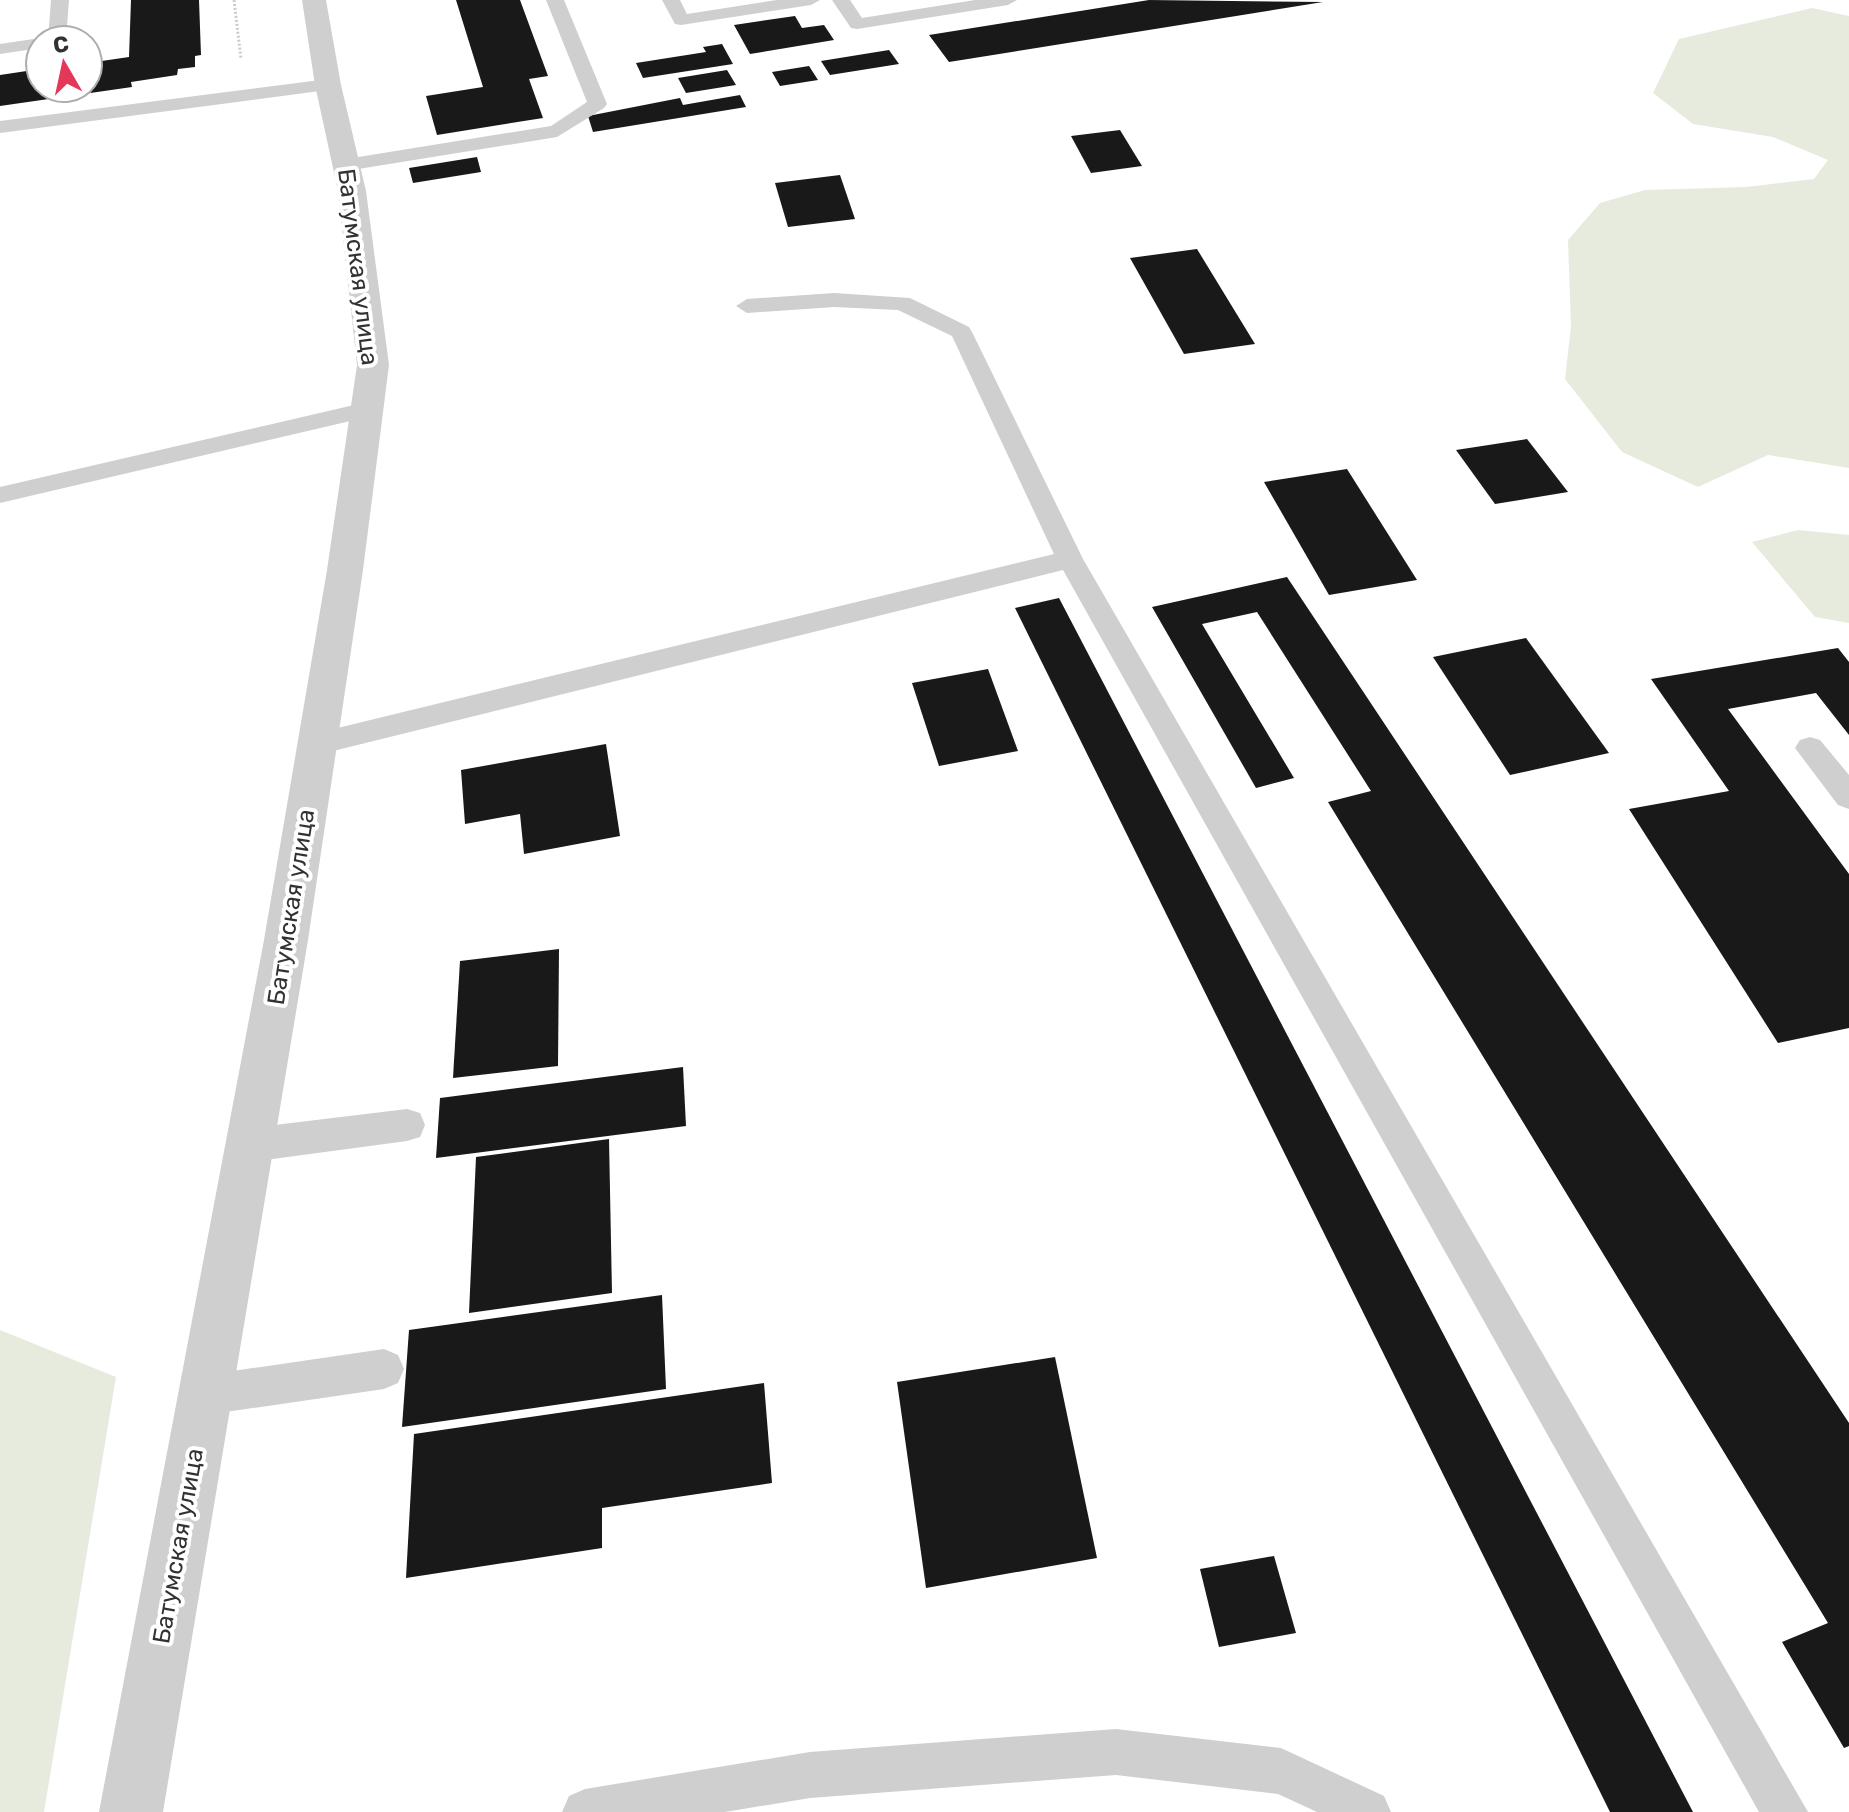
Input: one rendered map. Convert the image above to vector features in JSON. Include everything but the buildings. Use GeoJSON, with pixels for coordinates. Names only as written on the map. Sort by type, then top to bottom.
{"type":"FeatureCollection","features":[{"type":"Feature","properties":{"kind":"street","name":"Батумская улица"},"geometry":{"type":"LineString","coordinates":[[131,1812],[250,1145],[317,744],[373,365],[352,191],[328,85],[314,0]]}},
{"type":"Feature","properties":{"kind":"lane"},"geometry":{"type":"LineString","coordinates":[[58,24],[60,0]]}},
{"type":"Feature","properties":{"kind":"lane"},"geometry":{"type":"LineString","coordinates":[[346,165],[557,131],[597,104],[555,0]]}},
{"type":"Feature","properties":{"kind":"lane"},"geometry":{"type":"LineString","coordinates":[[671,0],[681,20],[811,0]]}},
{"type":"Feature","properties":{"kind":"lane"},"geometry":{"type":"LineString","coordinates":[[841,0],[857,24],[1008,0]]}},
{"type":"Feature","properties":{"kind":"lane"},"geometry":{"type":"LineString","coordinates":[[0,49],[24,45]]}},
{"type":"Feature","properties":{"kind":"lane"},"geometry":{"type":"LineString","coordinates":[[0,127],[328,85]]}},
{"type":"Feature","properties":{"kind":"lane"},"geometry":{"type":"LineString","coordinates":[[747,306],[834,300],[902,303],[961,332],[1070,559],[1785,1812]]}},
{"type":"Feature","properties":{"kind":"lane"},"geometry":{"type":"LineString","coordinates":[[0,495],[367,410]]}},
{"type":"Feature","properties":{"kind":"lane"},"geometry":{"type":"LineString","coordinates":[[317,744],[1070,559]]}},
{"type":"Feature","properties":{"kind":"lane"},"geometry":{"type":"LineString","coordinates":[[1810,748],[1849,797]]}},
{"type":"Feature","properties":{"kind":"lane"},"geometry":{"type":"LineString","coordinates":[[250,1145],[407,1125]]}},
{"type":"Feature","properties":{"kind":"lane"},"geometry":{"type":"LineString","coordinates":[[205,1395],[384,1369]]}},
{"type":"Feature","properties":{"kind":"lane"},"geometry":{"type":"LineString","coordinates":[[585,1812],[810,1775],[1116,1752],[1281,1771],[1368,1812]]}},
{"type":"Feature","properties":{"kind":"path"},"geometry":{"type":"LineString","coordinates":[[217,99],[242,71],[234,0]]}},
{"type":"Feature","properties":{"kind":"shaded area"},"geometry":{"type":"Polygon","coordinates":[[[1812,8],[1849,16],[1849,468],[1768,455],[1698,487],[1622,452],[1565,379],[1571,326],[1568,240],[1600,203],[1645,190],[1746,187],[1814,179],[1828,160],[1773,137],[1693,124],[1653,93],[1679,39],[1812,8]]]}},
{"type":"Feature","properties":{"kind":"shaded area"},"geometry":{"type":"Polygon","coordinates":[[[1798,530],[1849,535],[1849,623],[1815,617],[1752,542],[1798,530]]]}},
{"type":"Feature","properties":{"kind":"shaded area"},"geometry":{"type":"Polygon","coordinates":[[[0,1330],[116,1377],[44,1812],[0,1812],[0,1330]]]}}]}
